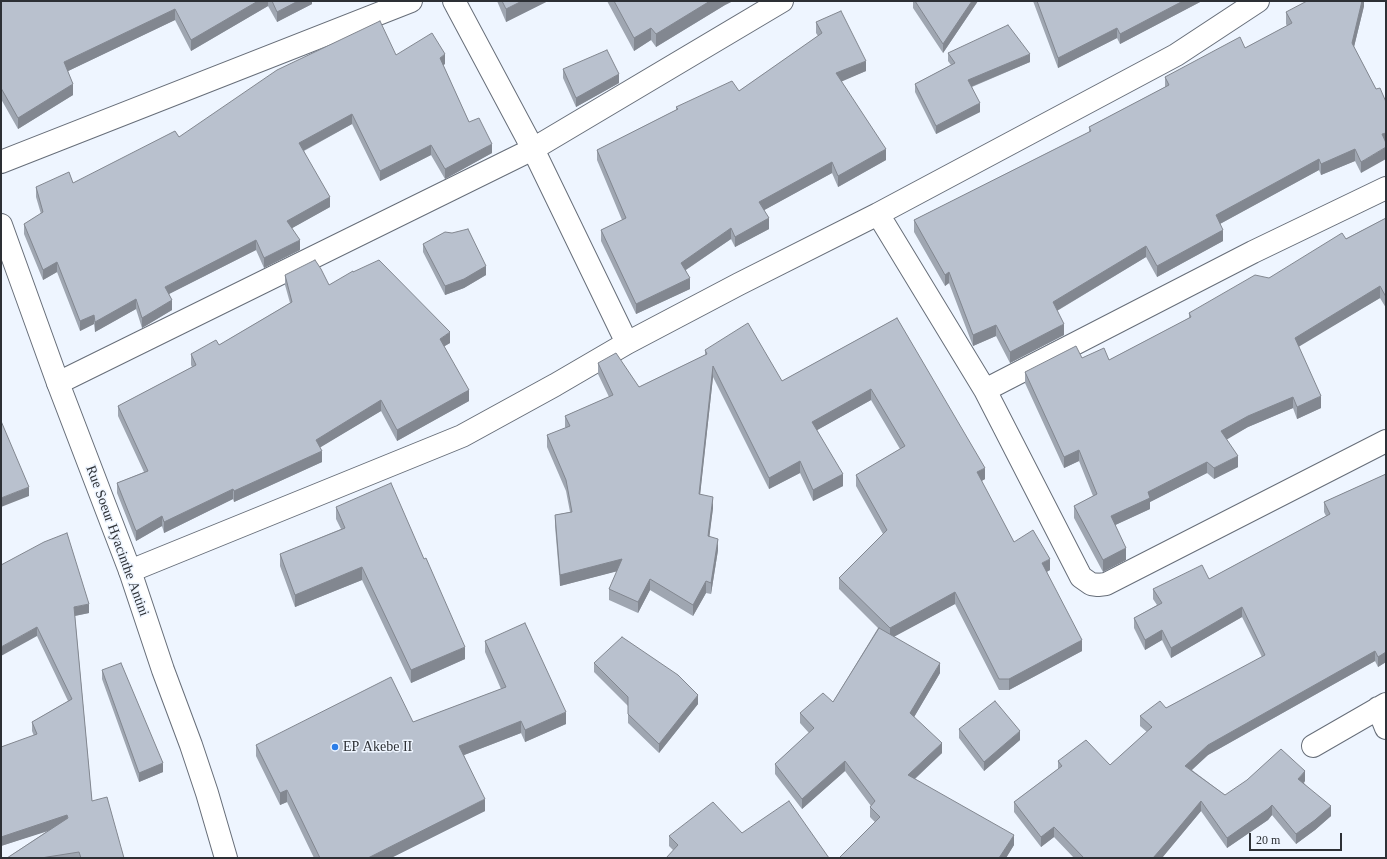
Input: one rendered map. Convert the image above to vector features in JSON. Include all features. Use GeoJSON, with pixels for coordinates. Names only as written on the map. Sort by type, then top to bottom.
{"type":"FeatureCollection","features":[{"type":"Feature","properties":{"kind":"street"},"geometry":{"type":"LineString","coordinates":[[1,162],[411,1]]}},
{"type":"Feature","properties":{"kind":"street"},"geometry":{"type":"LineString","coordinates":[[454,1],[533,149],[627,343]]}},
{"type":"Feature","properties":{"kind":"street"},"geometry":{"type":"LineString","coordinates":[[58,383],[533,149],[782,1]]}},
{"type":"Feature","properties":{"kind":"street"},"geometry":{"type":"LineString","coordinates":[[130,571],[462,436],[627,343],[739,284],[878,214],[1176,54],[1258,1]]}},
{"type":"Feature","properties":{"kind":"street"},"geometry":{"type":"LineString","coordinates":[[985,390],[1253,252],[1386,188]]}},
{"type":"Feature","properties":{"kind":"street"},"geometry":{"type":"LineString","coordinates":[[878,214],[985,390],[1081,577],[1091,584],[1106,584],[1386,442]]}},
{"type":"Feature","properties":{"kind":"street","name":"Rue Soeur Hyacinthe Antini"},"geometry":{"type":"LineString","coordinates":[[1,225],[58,383],[130,571],[163,670],[212,807],[226,858]]}},
{"type":"Feature","properties":{"kind":"street"},"geometry":{"type":"LineString","coordinates":[[1313,746],[1382,706],[1386,728]]}},
{"type":"Feature","properties":{"kind":"building"},"geometry":{"type":"Polygon","coordinates":[[[1,1],[258,1],[191,40],[175,9],[64,62],[73,84],[18,118],[1,88],[1,1]]]}},
{"type":"Feature","properties":{"kind":"building"},"geometry":{"type":"Polygon","coordinates":[[[272,1],[298,1],[277,12],[272,1]]]}},
{"type":"Feature","properties":{"kind":"building"},"geometry":{"type":"Polygon","coordinates":[[[502,1],[522,1],[506,9],[502,1]]]}},
{"type":"Feature","properties":{"kind":"building"},"geometry":{"type":"Polygon","coordinates":[[[614,1],[710,1],[656,34],[651,28],[634,38],[614,1]]]}},
{"type":"Feature","properties":{"kind":"building"},"geometry":{"type":"Polygon","coordinates":[[[915,1],[972,1],[943,44],[915,1]]]}},
{"type":"Feature","properties":{"kind":"building"},"geometry":{"type":"Polygon","coordinates":[[[1037,1],[1183,1],[1120,34],[1117,28],[1058,58],[1037,1]]]}},
{"type":"Feature","properties":{"kind":"building"},"geometry":{"type":"Polygon","coordinates":[[[1307,1],[1362,1],[1352,43],[1376,89],[1380,88],[1386,102],[1386,133],[1382,134],[1386,147],[1361,162],[1355,149],[1321,164],[1319,159],[1216,215],[1223,230],[1157,266],[1146,246],[1053,302],[1064,324],[1010,352],[996,325],[973,335],[949,272],[945,275],[914,220],[1091,131],[1089,127],[1169,85],[1165,77],[1240,37],[1245,48],[1292,23],[1286,12],[1307,1]]]}},
{"type":"Feature","properties":{"kind":"building"},"geometry":{"type":"Polygon","coordinates":[[[841,11],[866,61],[836,73],[886,149],[838,176],[832,162],[759,202],[769,218],[735,237],[731,228],[681,263],[690,278],[636,304],[601,230],[626,218],[597,150],[678,109],[676,107],[732,81],[739,91],[822,33],[816,22],[841,11]]]}},
{"type":"Feature","properties":{"kind":"building"},"geometry":{"type":"Polygon","coordinates":[[[380,21],[396,55],[432,33],[445,54],[440,58],[469,122],[479,118],[492,144],[445,169],[431,145],[380,171],[352,114],[299,143],[330,197],[287,221],[300,240],[264,258],[256,240],[165,287],[172,300],[142,318],[136,299],[95,322],[94,315],[80,321],[57,262],[43,270],[24,224],[43,212],[36,187],[69,172],[73,183],[175,131],[179,137],[277,70],[380,21]]]}},
{"type":"Feature","properties":{"kind":"building"},"geometry":{"type":"Polygon","coordinates":[[[1008,25],[1030,54],[968,80],[980,103],[936,126],[915,84],[955,63],[948,53],[1008,25]]]}},
{"type":"Feature","properties":{"kind":"building"},"geometry":{"type":"Polygon","coordinates":[[[607,50],[619,74],[576,98],[563,69],[607,50]]]}},
{"type":"Feature","properties":{"kind":"building"},"geometry":{"type":"Polygon","coordinates":[[[1386,218],[1386,297],[1380,286],[1295,338],[1321,396],[1297,407],[1293,397],[1248,416],[1221,431],[1238,456],[1214,468],[1207,462],[1148,492],[1150,498],[1111,516],[1126,548],[1103,560],[1074,506],[1097,494],[1079,450],[1064,457],[1025,372],[1076,346],[1082,358],[1104,348],[1109,360],[1191,317],[1189,313],[1255,275],[1269,278],[1342,233],[1346,239],[1386,218]]]}},
{"type":"Feature","properties":{"kind":"building"},"geometry":{"type":"Polygon","coordinates":[[[468,229],[486,266],[464,279],[445,286],[423,244],[445,232],[452,233],[468,229]]]}},
{"type":"Feature","properties":{"kind":"building"},"geometry":{"type":"Polygon","coordinates":[[[315,260],[329,285],[353,271],[379,260],[450,332],[440,339],[469,390],[397,430],[381,400],[316,440],[322,451],[234,491],[233,489],[164,522],[162,516],[136,531],[117,483],[148,471],[118,406],[196,365],[191,354],[216,340],[219,345],[292,302],[285,275],[315,260]]]}},
{"type":"Feature","properties":{"kind":"building"},"geometry":{"type":"Polygon","coordinates":[[[897,318],[985,468],[977,472],[1014,542],[1033,530],[1050,559],[1042,563],[1082,640],[1009,679],[999,679],[955,592],[890,628],[839,578],[887,530],[856,475],[905,446],[871,389],[812,422],[843,474],[813,490],[800,461],[769,478],[713,366],[699,494],[713,497],[708,536],[718,539],[711,583],[706,581],[693,605],[650,579],[638,602],[609,589],[622,559],[560,575],[555,515],[572,512],[566,480],[547,435],[570,426],[565,416],[613,395],[598,363],[616,353],[639,387],[707,354],[705,350],[748,323],[782,381],[897,318]]]}},
{"type":"Feature","properties":{"kind":"building"},"geometry":{"type":"Polygon","coordinates":[[[1,421],[29,487],[1,498],[1,421]]]}},
{"type":"Feature","properties":{"kind":"building"},"geometry":{"type":"Polygon","coordinates":[[[1386,474],[1386,652],[1378,657],[1375,651],[1208,745],[1185,766],[1225,795],[1247,780],[1281,749],[1305,771],[1298,779],[1331,806],[1296,834],[1272,805],[1227,838],[1201,801],[1153,858],[1084,858],[1054,827],[1041,837],[1014,802],[1062,766],[1058,761],[1086,740],[1110,765],[1152,727],[1140,716],[1160,701],[1166,708],[1265,655],[1242,607],[1171,648],[1162,630],[1145,640],[1134,618],[1162,603],[1153,589],[1202,565],[1209,579],[1330,514],[1324,502],[1386,474]]]}},
{"type":"Feature","properties":{"kind":"building"},"geometry":{"type":"Polygon","coordinates":[[[391,483],[465,647],[411,670],[362,567],[295,595],[280,554],[345,528],[336,507],[391,483]]]}},
{"type":"Feature","properties":{"kind":"building"},"geometry":{"type":"Polygon","coordinates":[[[67,533],[89,604],[74,607],[92,801],[107,797],[124,858],[81,858],[79,852],[41,858],[7,858],[68,818],[67,815],[1,837],[1,747],[37,734],[32,722],[72,699],[37,627],[1,647],[1,565],[44,542],[67,533]]]}},
{"type":"Feature","properties":{"kind":"building"},"geometry":{"type":"Polygon","coordinates":[[[525,623],[566,712],[525,730],[521,721],[459,746],[485,799],[368,858],[320,858],[287,790],[280,793],[256,745],[391,677],[413,722],[506,687],[485,641],[525,623]]]}},
{"type":"Feature","properties":{"kind":"building"},"geometry":{"type":"Polygon","coordinates":[[[879,628],[940,663],[910,713],[942,743],[908,775],[1014,835],[999,858],[839,858],[880,817],[870,807],[875,801],[845,761],[802,799],[775,764],[814,728],[800,713],[823,693],[833,702],[879,628]]]}},
{"type":"Feature","properties":{"kind":"building"},"geometry":{"type":"Polygon","coordinates":[[[622,637],[678,675],[698,695],[659,744],[628,714],[628,697],[594,663],[622,637]]]}},
{"type":"Feature","properties":{"kind":"building"},"geometry":{"type":"Polygon","coordinates":[[[121,663],[163,763],[139,773],[102,670],[121,663]]]}},
{"type":"Feature","properties":{"kind":"building"},"geometry":{"type":"Polygon","coordinates":[[[995,701],[1020,731],[984,762],[959,729],[995,701]]]}},
{"type":"Feature","properties":{"kind":"building"},"geometry":{"type":"Polygon","coordinates":[[[789,801],[829,858],[666,858],[678,845],[669,836],[713,802],[742,833],[789,801]]]}},
{"type":"Feature","properties":{"kind":"place","name":"EP Akebe II"},"geometry":{"type":"Point","coordinates":[335,747]}}]}
